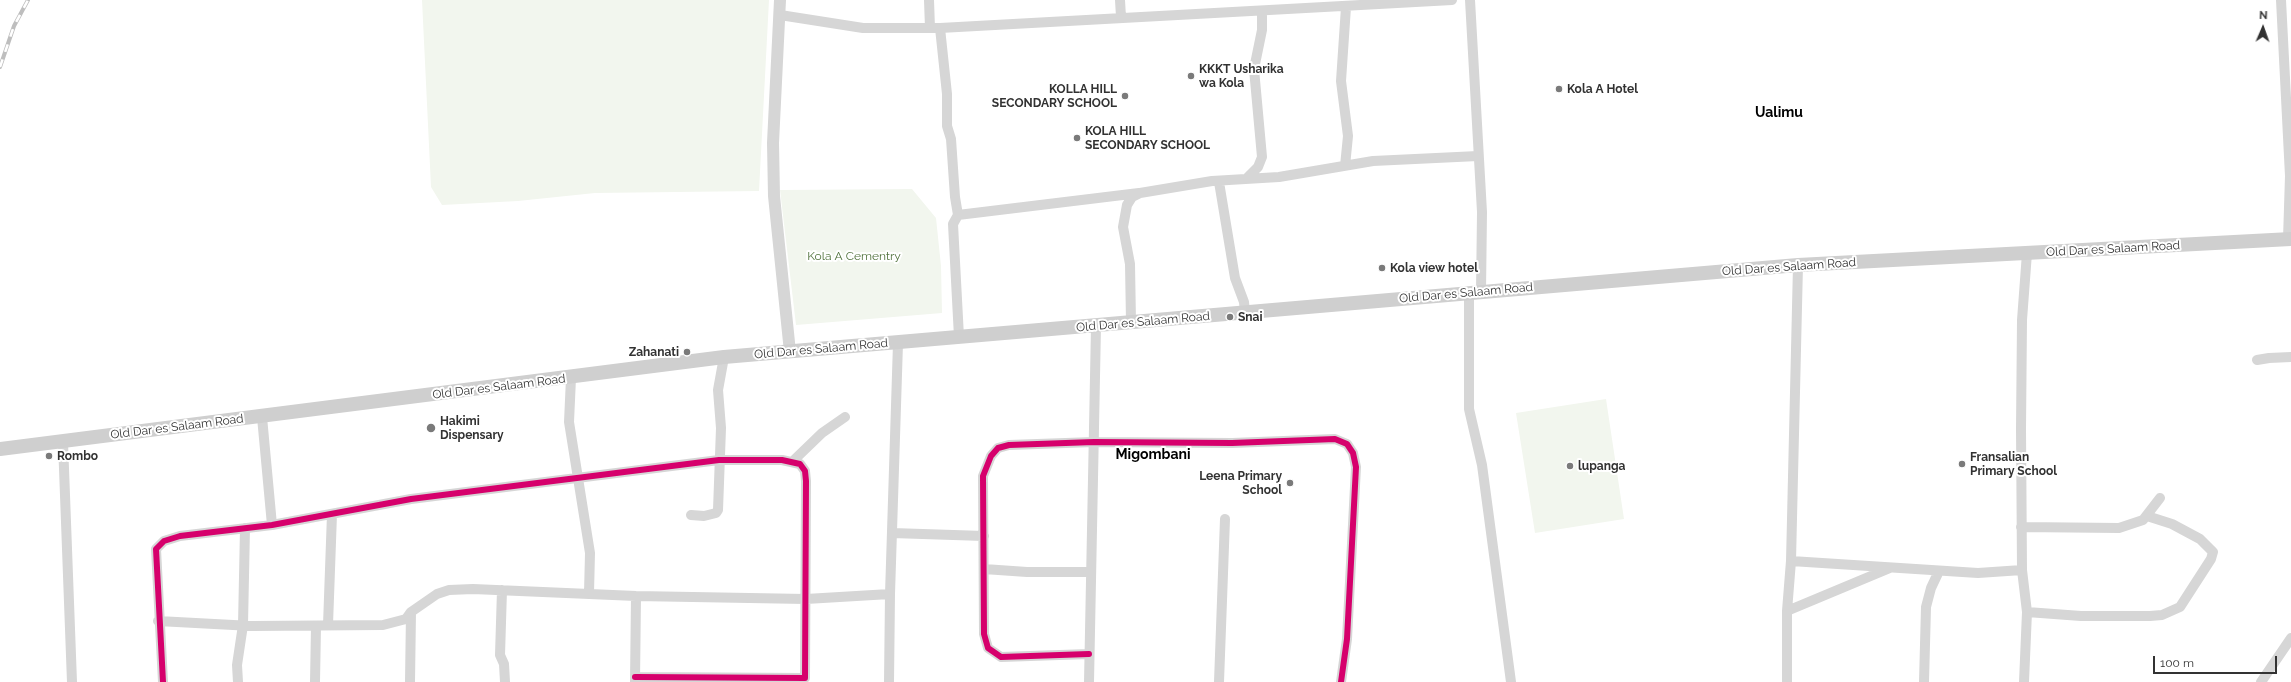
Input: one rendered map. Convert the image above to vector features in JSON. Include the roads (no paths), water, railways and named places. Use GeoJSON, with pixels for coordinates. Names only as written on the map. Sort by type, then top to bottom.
{"type":"FeatureCollection","features":[{"type":"Feature","properties":{"kind":"main road","name":"Old Dar es Salaam Road"},"geometry":{"type":"LineString","coordinates":[[0,449],[571,378],[724,357],[1798,265],[2289,239]]}},
{"type":"Feature","properties":{"kind":"street"},"geometry":{"type":"LineString","coordinates":[[780,0],[773,143],[774,196],[790,352]]}},
{"type":"Feature","properties":{"kind":"street"},"geometry":{"type":"LineString","coordinates":[[929,0],[930,28]]}},
{"type":"Feature","properties":{"kind":"street"},"geometry":{"type":"LineString","coordinates":[[1120,0],[1121,18]]}},
{"type":"Feature","properties":{"kind":"street"},"geometry":{"type":"LineString","coordinates":[[780,15],[863,28],[940,28],[1262,12],[1290,5],[1346,7],[1452,0]]}},
{"type":"Feature","properties":{"kind":"street"},"geometry":{"type":"LineString","coordinates":[[1470,0],[1482,227],[1475,292],[1469,409],[1482,465],[1511,682]]}},
{"type":"Feature","properties":{"kind":"street"},"geometry":{"type":"LineString","coordinates":[[2281,0],[2288,52],[2290,176],[2289,239]]}},
{"type":"Feature","properties":{"kind":"street"},"geometry":{"type":"LineString","coordinates":[[1345,166],[1347,129],[1341,81],[1346,7]]}},
{"type":"Feature","properties":{"kind":"street"},"geometry":{"type":"LineString","coordinates":[[1248,177],[1258,167],[1262,157],[1254,69],[1262,30],[1262,12]]}},
{"type":"Feature","properties":{"kind":"street"},"geometry":{"type":"LineString","coordinates":[[940,28],[947,94],[947,126],[951,138],[955,197],[958,215],[953,224],[959,337]]}},
{"type":"Feature","properties":{"kind":"street"},"geometry":{"type":"LineString","coordinates":[[958,215],[1140,193],[1248,177],[1279,177],[1373,162],[1478,156]]}},
{"type":"Feature","properties":{"kind":"street"},"geometry":{"type":"LineString","coordinates":[[1219,182],[1235,278],[1244,302],[1245,313]]}},
{"type":"Feature","properties":{"kind":"street"},"geometry":{"type":"LineString","coordinates":[[1131,322],[1130,264],[1123,227],[1127,204],[1132,197],[1140,193]]}},
{"type":"Feature","properties":{"kind":"street"},"geometry":{"type":"LineString","coordinates":[[2024,682],[2027,612],[2022,570],[2021,527],[2022,320],[2026,253]]}},
{"type":"Feature","properties":{"kind":"street"},"geometry":{"type":"LineString","coordinates":[[1787,682],[1787,610],[1791,561],[1798,265]]}},
{"type":"Feature","properties":{"kind":"street"},"geometry":{"type":"LineString","coordinates":[[1089,682],[1096,326]]}},
{"type":"Feature","properties":{"kind":"street"},"geometry":{"type":"LineString","coordinates":[[889,682],[890,594],[898,343]]}},
{"type":"Feature","properties":{"kind":"street"},"geometry":{"type":"LineString","coordinates":[[691,515],[704,516],[716,513],[718,510],[721,428],[718,390],[724,357]]}},
{"type":"Feature","properties":{"kind":"street"},"geometry":{"type":"LineString","coordinates":[[2256,360],[2268,358],[2291,358]]}},
{"type":"Feature","properties":{"kind":"street"},"geometry":{"type":"LineString","coordinates":[[571,378],[569,422],[590,553],[589,593]]}},
{"type":"Feature","properties":{"kind":"street"},"geometry":{"type":"LineString","coordinates":[[262,417],[272,525]]}},
{"type":"Feature","properties":{"kind":"street"},"geometry":{"type":"LineString","coordinates":[[793,461],[822,433],[846,417]]}},
{"type":"Feature","properties":{"kind":"street"},"geometry":{"type":"LineString","coordinates":[[1089,654],[1001,657],[988,648],[984,634],[983,476],[991,456],[998,448],[1009,445],[1094,442],[1232,443],[1335,440],[1347,444],[1352,453],[1356,467],[1347,639],[1341,682]]}},
{"type":"Feature","properties":{"kind":"street"},"geometry":{"type":"LineString","coordinates":[[63,442],[72,682]]}},
{"type":"Feature","properties":{"kind":"street"},"geometry":{"type":"LineString","coordinates":[[163,682],[158,621],[156,549],[164,541],[180,536],[272,525],[411,499],[719,460],[793,461],[800,464],[805,471],[806,476],[806,599],[804,678],[635,680],[636,596]]}},
{"type":"Feature","properties":{"kind":"street"},"geometry":{"type":"LineString","coordinates":[[2021,527],[2119,528],[2139,523],[2147,516],[2160,498]]}},
{"type":"Feature","properties":{"kind":"street"},"geometry":{"type":"LineString","coordinates":[[328,625],[332,514]]}},
{"type":"Feature","properties":{"kind":"street"},"geometry":{"type":"LineString","coordinates":[[2027,612],[2070,615],[2150,616],[2162,615],[2180,607],[2212,559],[2213,552],[2200,539],[2172,524],[2147,516]]}},
{"type":"Feature","properties":{"kind":"street"},"geometry":{"type":"LineString","coordinates":[[1219,682],[1224,519]]}},
{"type":"Feature","properties":{"kind":"street"},"geometry":{"type":"LineString","coordinates":[[238,682],[237,665],[243,625],[245,528]]}},
{"type":"Feature","properties":{"kind":"street"},"geometry":{"type":"LineString","coordinates":[[892,534],[984,536]]}},
{"type":"Feature","properties":{"kind":"street"},"geometry":{"type":"LineString","coordinates":[[1791,561],[1991,573],[2022,570]]}},
{"type":"Feature","properties":{"kind":"street"},"geometry":{"type":"LineString","coordinates":[[1787,610],[1892,568]]}},
{"type":"Feature","properties":{"kind":"street"},"geometry":{"type":"LineString","coordinates":[[984,569],[1091,572]]}},
{"type":"Feature","properties":{"kind":"street"},"geometry":{"type":"LineString","coordinates":[[1924,682],[1926,607],[1931,588],[1940,571]]}},
{"type":"Feature","properties":{"kind":"street"},"geometry":{"type":"LineString","coordinates":[[158,621],[243,625],[316,626],[397,623],[406,619],[411,612],[437,594],[449,590],[502,590],[636,596],[806,599],[890,594]]}},
{"type":"Feature","properties":{"kind":"street"},"geometry":{"type":"LineString","coordinates":[[502,590],[500,655],[504,664],[505,682]]}},
{"type":"Feature","properties":{"kind":"street"},"geometry":{"type":"LineString","coordinates":[[410,682],[411,612]]}},
{"type":"Feature","properties":{"kind":"street"},"geometry":{"type":"LineString","coordinates":[[315,682],[316,626]]}},
{"type":"Feature","properties":{"kind":"street"},"geometry":{"type":"LineString","coordinates":[[2261,682],[2291,638]]}},
{"type":"Feature","properties":{"kind":"railway"},"geometry":{"type":"LineString","coordinates":[[0,67],[14,26],[28,0]]}},
{"type":"Feature","properties":{"kind":"place","name":"KKKT Usharika wa Kola"},"geometry":{"type":"Point","coordinates":[1191,76]}},
{"type":"Feature","properties":{"kind":"place","name":"Kola A Hotel"},"geometry":{"type":"Point","coordinates":[1559,89]}},
{"type":"Feature","properties":{"kind":"place","name":"KOLLA HILL SECONDARY SCHOOL"},"geometry":{"type":"Point","coordinates":[1125,96]}},
{"type":"Feature","properties":{"kind":"place","name":"KOLA HILL SECONDARY SCHOOL"},"geometry":{"type":"Point","coordinates":[1077,138]}},
{"type":"Feature","properties":{"kind":"place","name":"Kola view hotel"},"geometry":{"type":"Point","coordinates":[1382,268]}},
{"type":"Feature","properties":{"kind":"place","name":"Snai"},"geometry":{"type":"Point","coordinates":[1230,317]}},
{"type":"Feature","properties":{"kind":"place","name":"Zahanati"},"geometry":{"type":"Point","coordinates":[687,352]}},
{"type":"Feature","properties":{"kind":"place","name":"Hakimi Dispensary"},"geometry":{"type":"Point","coordinates":[431,428]}},
{"type":"Feature","properties":{"kind":"place","name":"Rombo"},"geometry":{"type":"Point","coordinates":[49,456]}},
{"type":"Feature","properties":{"kind":"place","name":"Fransalian Primary School"},"geometry":{"type":"Point","coordinates":[1962,464]}},
{"type":"Feature","properties":{"kind":"place","name":"lupanga"},"geometry":{"type":"Point","coordinates":[1570,466]}},
{"type":"Feature","properties":{"kind":"place","name":"Leena Primary School"},"geometry":{"type":"Point","coordinates":[1290,483]}},
{"type":"Feature","properties":{"kind":"district","name":"Ualimu"},"geometry":{"type":"Point","coordinates":[1779,113]}},
{"type":"Feature","properties":{"kind":"district","name":"Migombani"},"geometry":{"type":"Point","coordinates":[1153,455]}},
{"type":"Feature","properties":{"kind":"park label","name":"Kola A Cementry"},"geometry":{"type":"Point","coordinates":[854,256]}}]}
